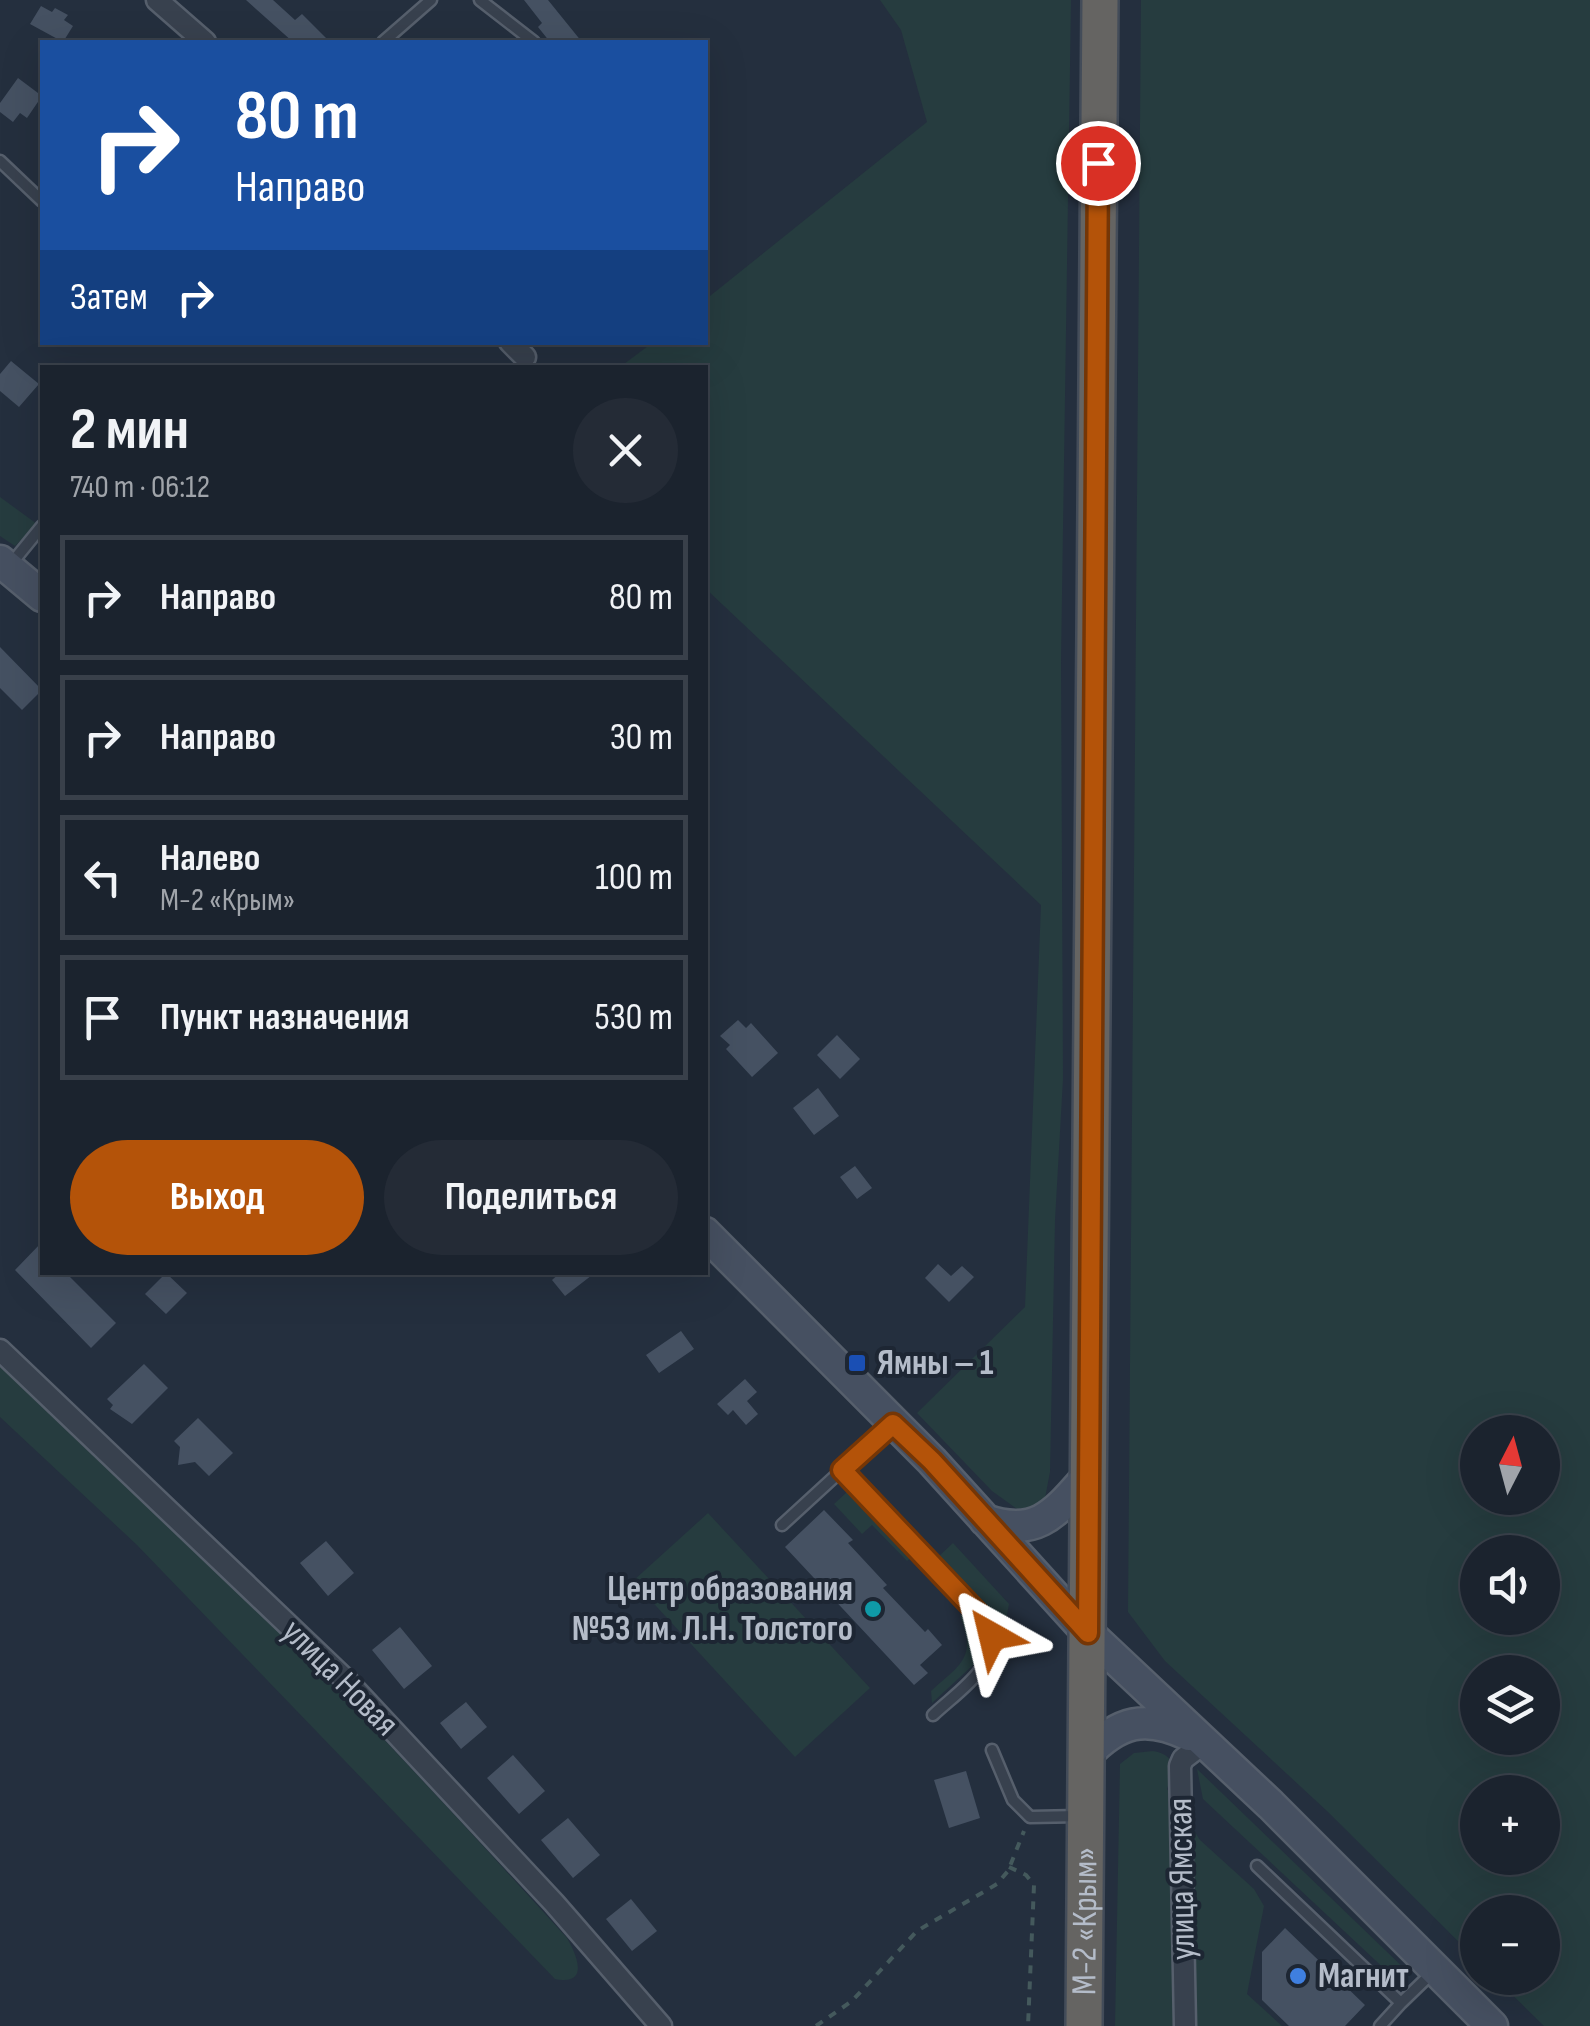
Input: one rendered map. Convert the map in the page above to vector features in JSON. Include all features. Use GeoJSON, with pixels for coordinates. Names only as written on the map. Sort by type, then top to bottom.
{"type":"FeatureCollection","features":[{"type":"Feature","properties":{"kind":"highway"},"geometry":{"type":"LineString","coordinates":[[1086,1755],[1100,0]]}},
{"type":"Feature","properties":{"kind":"highway","name":"М-2 «Крым»"},"geometry":{"type":"LineString","coordinates":[[1084,2026],[1086,1755]]}},
{"type":"Feature","properties":{"kind":"main road"},"geometry":{"type":"LineString","coordinates":[[4,564],[40,594]]}},
{"type":"Feature","properties":{"kind":"main road"},"geometry":{"type":"LineString","coordinates":[[708,1236],[986,1520],[1088,1633],[1435,1970],[1482,2022]]}},
{"type":"Feature","properties":{"kind":"main road"},"geometry":{"type":"LineString","coordinates":[[986,1520],[1014,1527],[1041,1522],[1089,1475]]}},
{"type":"Feature","properties":{"kind":"main road"},"geometry":{"type":"LineString","coordinates":[[1088,1559],[1111,1634],[1140,1682]]}},
{"type":"Feature","properties":{"kind":"main road"},"geometry":{"type":"LineString","coordinates":[[1086,1755],[1107,1733],[1139,1722],[1168,1725],[1204,1743]]}},
{"type":"Feature","properties":{"kind":"street"},"geometry":{"type":"LineString","coordinates":[[157,0],[203,40]]}},
{"type":"Feature","properties":{"kind":"street","name":"улица Новая"},"geometry":{"type":"LineString","coordinates":[[0,1350],[345,1679],[554,1904],[660,2026]]}},
{"type":"Feature","properties":{"kind":"street","name":"улица Ямская"},"geometry":{"type":"LineString","coordinates":[[1185,2026],[1180,1766],[1204,1743]]}},
{"type":"Feature","properties":{"kind":"lane"},"geometry":{"type":"LineString","coordinates":[[386,40],[431,0]]}},
{"type":"Feature","properties":{"kind":"lane"},"geometry":{"type":"LineString","coordinates":[[480,0],[531,40]]}},
{"type":"Feature","properties":{"kind":"lane"},"geometry":{"type":"LineString","coordinates":[[0,162],[40,198]]}},
{"type":"Feature","properties":{"kind":"lane"},"geometry":{"type":"LineString","coordinates":[[4,564],[40,528]]}},
{"type":"Feature","properties":{"kind":"lane"},"geometry":{"type":"LineString","coordinates":[[782,1525],[893,1424]]}},
{"type":"Feature","properties":{"kind":"lane"},"geometry":{"type":"LineString","coordinates":[[842,1470],[991,1630],[993,1648],[989,1661],[933,1715]]}},
{"type":"Feature","properties":{"kind":"lane"},"geometry":{"type":"LineString","coordinates":[[992,1750],[1013,1800],[1030,1818],[1086,1816]]}},
{"type":"Feature","properties":{"kind":"lane"},"geometry":{"type":"LineString","coordinates":[[1258,1866],[1401,2004]]}},
{"type":"Feature","properties":{"kind":"lane"},"geometry":{"type":"LineString","coordinates":[[1380,2026],[1435,1970]]}},
{"type":"Feature","properties":{"kind":"path"},"geometry":{"type":"LineString","coordinates":[[816,2026],[852,2001],[917,1931],[997,1884],[1009,1867],[1030,1818]]}},
{"type":"Feature","properties":{"kind":"path"},"geometry":{"type":"LineString","coordinates":[[1009,1867],[1026,1875],[1034,1885],[1028,2026]]}},
{"type":"Feature","properties":{"kind":"green space"},"geometry":{"type":"Polygon","coordinates":[[[880,0],[1071,0],[1061,661],[1063,1079],[1055,1220],[1050,1472],[1045,1498],[1033,1507],[1017,1509],[992,1491],[917,1413],[1025,1307],[1041,905],[708,591],[708,365],[623,365],[649,345],[708,345],[708,298],[927,122],[901,30],[880,0]]]}},
{"type":"Feature","properties":{"kind":"green space"},"geometry":{"type":"Polygon","coordinates":[[[1141,0],[1590,0],[1590,2026],[1544,2026],[1512,1995],[1560,1995],[1560,1895],[1460,1895],[1460,1943],[1327,1811],[1165,1661],[1128,1612],[1141,0]]]}},
{"type":"Feature","properties":{"kind":"green space"},"geometry":{"type":"Polygon","coordinates":[[[0,497],[37,524],[15,546],[0,536],[0,497]]]}},
{"type":"Feature","properties":{"kind":"green space"},"geometry":{"type":"Polygon","coordinates":[[[0,1365],[255,1608],[431,1789],[567,1938],[577,1960],[577,1974],[573,1978],[555,1979],[137,1545],[0,1417],[0,1365]]]}},
{"type":"Feature","properties":{"kind":"green space"},"geometry":{"type":"Polygon","coordinates":[[[847,1492],[911,1558],[907,1561],[872,1525],[862,1534],[834,1504],[847,1492]]]}},
{"type":"Feature","properties":{"kind":"green space"},"geometry":{"type":"Polygon","coordinates":[[[708,1513],[870,1688],[795,1757],[633,1581],[708,1513]]]}},
{"type":"Feature","properties":{"kind":"green space"},"geometry":{"type":"Polygon","coordinates":[[[953,1543],[1009,1604],[1004,1631],[937,1558],[953,1543]]]}},
{"type":"Feature","properties":{"kind":"green space"},"geometry":{"type":"Polygon","coordinates":[[[968,1610],[985,1629],[986,1653],[932,1703],[931,1691],[963,1659],[967,1642],[960,1616],[968,1610]]]}},
{"type":"Feature","properties":{"kind":"green space"},"geometry":{"type":"Polygon","coordinates":[[[1153,1751],[1170,1760],[1172,1770],[1167,1789],[1200,1840],[1254,1889],[1264,1906],[1247,1994],[1282,2026],[1115,2026],[1120,1764],[1134,1753],[1153,1751]]]}},
{"type":"Feature","properties":{"kind":"green space"},"geometry":{"type":"Polygon","coordinates":[[[1197,1769],[1411,1975],[1400,1985],[1393,1984],[1390,1974],[1203,1799],[1197,1769]]]}},
{"type":"Feature","properties":{"kind":"building"},"geometry":{"type":"Polygon","coordinates":[[[246,0],[273,0],[295,20],[302,14],[328,40],[291,40],[246,0]]]}},
{"type":"Feature","properties":{"kind":"building"},"geometry":{"type":"Polygon","coordinates":[[[524,0],[548,0],[580,40],[548,40],[538,27],[542,23],[524,0]]]}},
{"type":"Feature","properties":{"kind":"building"},"geometry":{"type":"Polygon","coordinates":[[[41,6],[68,15],[64,20],[73,26],[64,40],[59,40],[30,24],[41,6]]]}},
{"type":"Feature","properties":{"kind":"building"},"geometry":{"type":"Polygon","coordinates":[[[18,78],[40,94],[27,118],[20,113],[13,122],[0,112],[0,103],[18,78]]]}},
{"type":"Feature","properties":{"kind":"building"},"geometry":{"type":"Polygon","coordinates":[[[11,361],[39,384],[19,407],[0,391],[0,374],[11,361]]]}},
{"type":"Feature","properties":{"kind":"building"},"geometry":{"type":"Polygon","coordinates":[[[0,647],[40,692],[22,710],[0,688],[0,647]]]}},
{"type":"Feature","properties":{"kind":"building"},"geometry":{"type":"Polygon","coordinates":[[[738,1020],[746,1028],[751,1023],[778,1053],[752,1077],[726,1049],[730,1045],[720,1036],[738,1020]]]}},
{"type":"Feature","properties":{"kind":"building"},"geometry":{"type":"Polygon","coordinates":[[[837,1035],[860,1059],[840,1079],[817,1055],[837,1035]]]}},
{"type":"Feature","properties":{"kind":"building"},"geometry":{"type":"Polygon","coordinates":[[[818,1088],[839,1116],[814,1135],[793,1108],[818,1088]]]}},
{"type":"Feature","properties":{"kind":"building"},"geometry":{"type":"Polygon","coordinates":[[[855,1166],[872,1188],[857,1199],[840,1177],[855,1166]]]}},
{"type":"Feature","properties":{"kind":"building"},"geometry":{"type":"Polygon","coordinates":[[[40,1244],[40,1275],[68,1275],[116,1323],[91,1348],[15,1270],[40,1244]]]}},
{"type":"Feature","properties":{"kind":"building"},"geometry":{"type":"Polygon","coordinates":[[[938,1264],[951,1276],[962,1266],[974,1277],[949,1302],[925,1278],[938,1264]]]}},
{"type":"Feature","properties":{"kind":"building"},"geometry":{"type":"Polygon","coordinates":[[[164,1275],[187,1293],[166,1314],[145,1294],[164,1275]]]}},
{"type":"Feature","properties":{"kind":"building"},"geometry":{"type":"Polygon","coordinates":[[[558,1275],[592,1275],[565,1296],[552,1280],[558,1275]]]}},
{"type":"Feature","properties":{"kind":"building"},"geometry":{"type":"Polygon","coordinates":[[[681,1331],[694,1349],[659,1373],[646,1355],[681,1331]]]}},
{"type":"Feature","properties":{"kind":"building"},"geometry":{"type":"Polygon","coordinates":[[[144,1364],[168,1388],[132,1424],[110,1409],[113,1405],[107,1399],[144,1364]]]}},
{"type":"Feature","properties":{"kind":"building"},"geometry":{"type":"Polygon","coordinates":[[[745,1379],[757,1392],[747,1401],[758,1414],[746,1425],[733,1410],[728,1415],[717,1404],[745,1379]]]}},
{"type":"Feature","properties":{"kind":"building"},"geometry":{"type":"Polygon","coordinates":[[[198,1418],[233,1453],[209,1476],[195,1462],[178,1465],[180,1447],[174,1441],[198,1418]]]}},
{"type":"Feature","properties":{"kind":"building","name":"Центр образования №53 им. Л.Н. Толстого"},"geometry":{"type":"Polygon","coordinates":[[[824,1510],[853,1540],[848,1543],[887,1585],[883,1588],[942,1645],[920,1665],[928,1673],[914,1685],[785,1547],[824,1510]]]}},
{"type":"Feature","properties":{"kind":"building"},"geometry":{"type":"Polygon","coordinates":[[[326,1541],[354,1573],[328,1596],[300,1563],[326,1541]]]}},
{"type":"Feature","properties":{"kind":"building"},"geometry":{"type":"Polygon","coordinates":[[[400,1627],[432,1666],[404,1689],[372,1650],[400,1627]]]}},
{"type":"Feature","properties":{"kind":"building"},"geometry":{"type":"Polygon","coordinates":[[[466,1702],[487,1727],[461,1749],[440,1723],[466,1702]]]}},
{"type":"Feature","properties":{"kind":"building"},"geometry":{"type":"Polygon","coordinates":[[[513,1755],[545,1791],[519,1814],[487,1778],[513,1755]]]}},
{"type":"Feature","properties":{"kind":"building"},"geometry":{"type":"Polygon","coordinates":[[[966,1771],[980,1818],[949,1828],[934,1780],[966,1771]]]}},
{"type":"Feature","properties":{"kind":"building"},"geometry":{"type":"Polygon","coordinates":[[[568,1818],[600,1855],[573,1878],[541,1840],[568,1818]]]}},
{"type":"Feature","properties":{"kind":"building"},"geometry":{"type":"Polygon","coordinates":[[[631,1899],[657,1931],[632,1951],[606,1919],[631,1899]]]}},
{"type":"Feature","properties":{"kind":"building","name":"Магнит"},"geometry":{"type":"Polygon","coordinates":[[[1285,1928],[1365,2005],[1345,2026],[1289,2026],[1262,2000],[1262,1952],[1285,1928]]]}},
{"type":"Feature","properties":{"kind":"place","name":"Ямны – 1"},"geometry":{"type":"Point","coordinates":[857,1363]}},
{"type":"Feature","properties":{"kind":"place","name":"Центр образования №53 им. Л.Н. Толстого"},"geometry":{"type":"Point","coordinates":[873,1609]}},
{"type":"Feature","properties":{"kind":"place","name":"Магнит"},"geometry":{"type":"Point","coordinates":[1298,1976]}},
{"type":"Feature","properties":{"kind":"route"},"geometry":{"type":"LineString","coordinates":[[992,1636],[988,1624],[842,1470],[893,1424],[932,1461],[1088,1633],[1098,163]]}}]}
